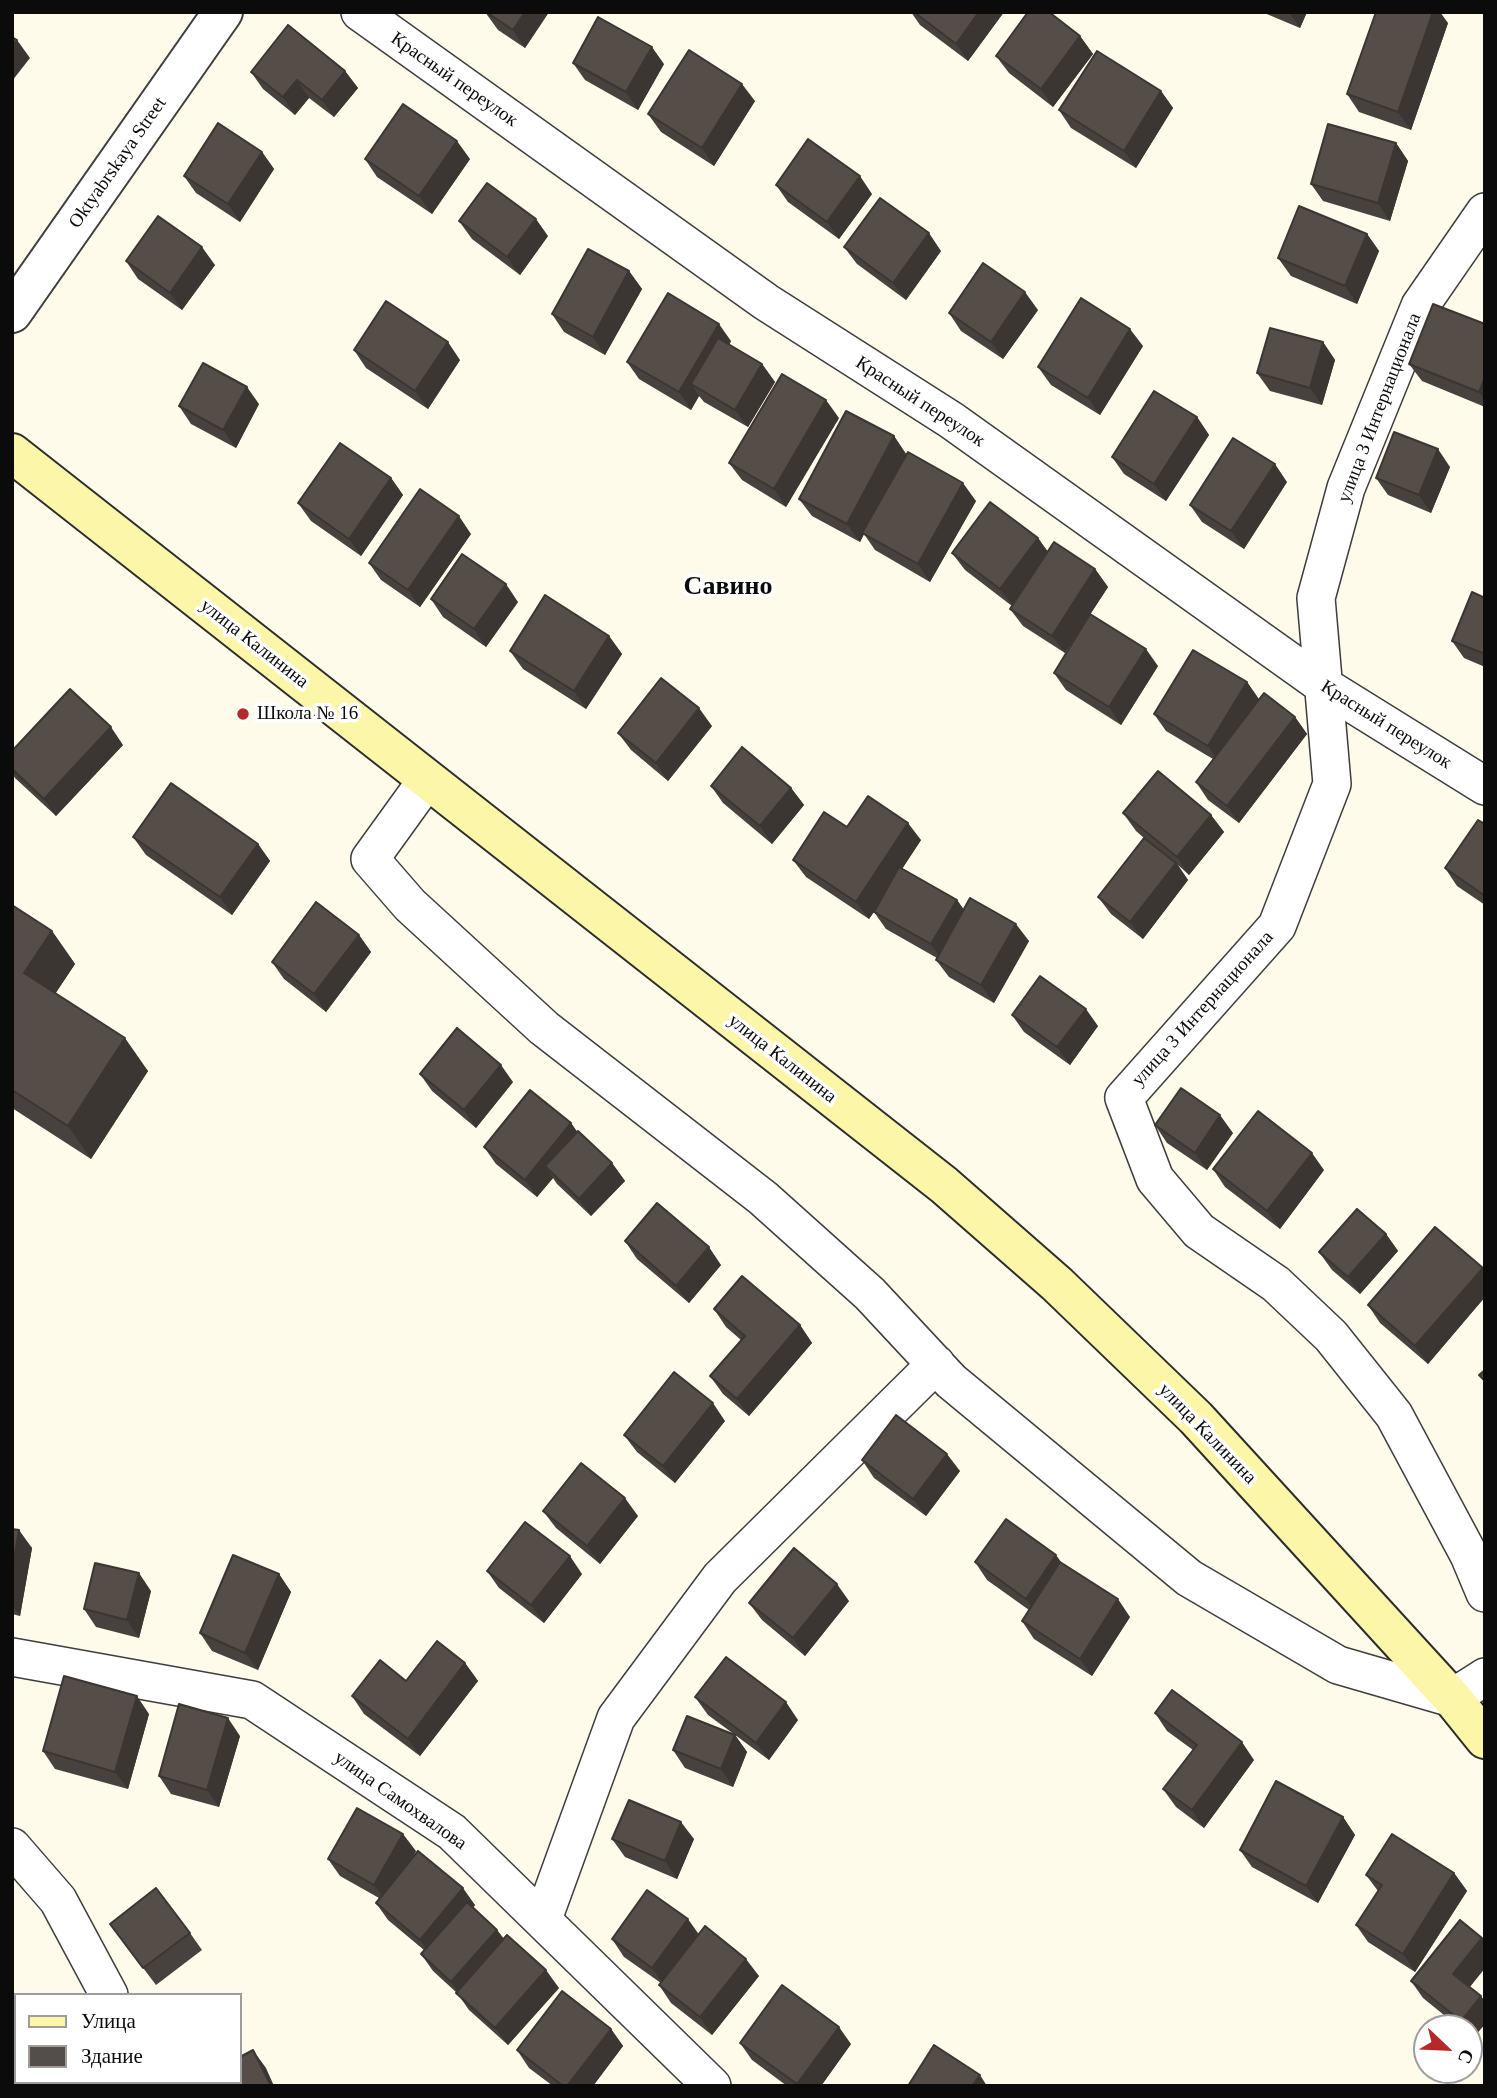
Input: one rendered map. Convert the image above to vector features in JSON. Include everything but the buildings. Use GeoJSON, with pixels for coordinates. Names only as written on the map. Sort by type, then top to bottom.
{"type":"FeatureCollection","features":[{"type":"Feature","properties":{"kind":"main road","name":"улица Калинина"},"geometry":{"type":"LineString","coordinates":[[12,453],[944,1185],[1057,1284],[1196,1418],[1452,1698],[1485,1739]]}},
{"type":"Feature","properties":{"kind":"street","name":"Oktyabrskaya Street"},"geometry":{"type":"LineString","coordinates":[[12,313],[223,12]]}},
{"type":"Feature","properties":{"kind":"street","name":"Красный переулок"},"geometry":{"type":"LineString","coordinates":[[360,12],[766,302],[951,420],[1324,687],[1485,786]]}},
{"type":"Feature","properties":{"kind":"street","name":"улица 3 Интернационала"},"geometry":{"type":"LineString","coordinates":[[1485,212],[1420,306],[1346,488],[1316,598],[1332,784],[1277,926],[1124,1098],[1155,1179],[1199,1231],[1276,1284],[1331,1336],[1394,1416],[1469,1555],[1485,1593]]}},
{"type":"Feature","properties":{"kind":"street"},"geometry":{"type":"LineString","coordinates":[[427,780],[370,859],[410,905],[544,1028],[764,1198],[870,1294],[951,1381],[1189,1578],[1338,1665],[1452,1698],[1485,1677]]}},
{"type":"Feature","properties":{"kind":"street"},"geometry":{"type":"LineString","coordinates":[[543,1919],[616,1718],[720,1578],[936,1364]]}},
{"type":"Feature","properties":{"kind":"street","name":"улица Самохвалова"},"geometry":{"type":"LineString","coordinates":[[12,1657],[251,1700],[452,1832],[712,2086]]}},
{"type":"Feature","properties":{"kind":"street"},"geometry":{"type":"LineString","coordinates":[[12,1847],[58,1900],[107,1993]]}},
{"type":"Feature","properties":{"kind":"place","name":"Школа № 16"},"geometry":{"type":"Point","coordinates":[243,714]}},
{"type":"Feature","properties":{"kind":"district","name":"Савино"},"geometry":{"type":"Point","coordinates":[728,587]}}]}
